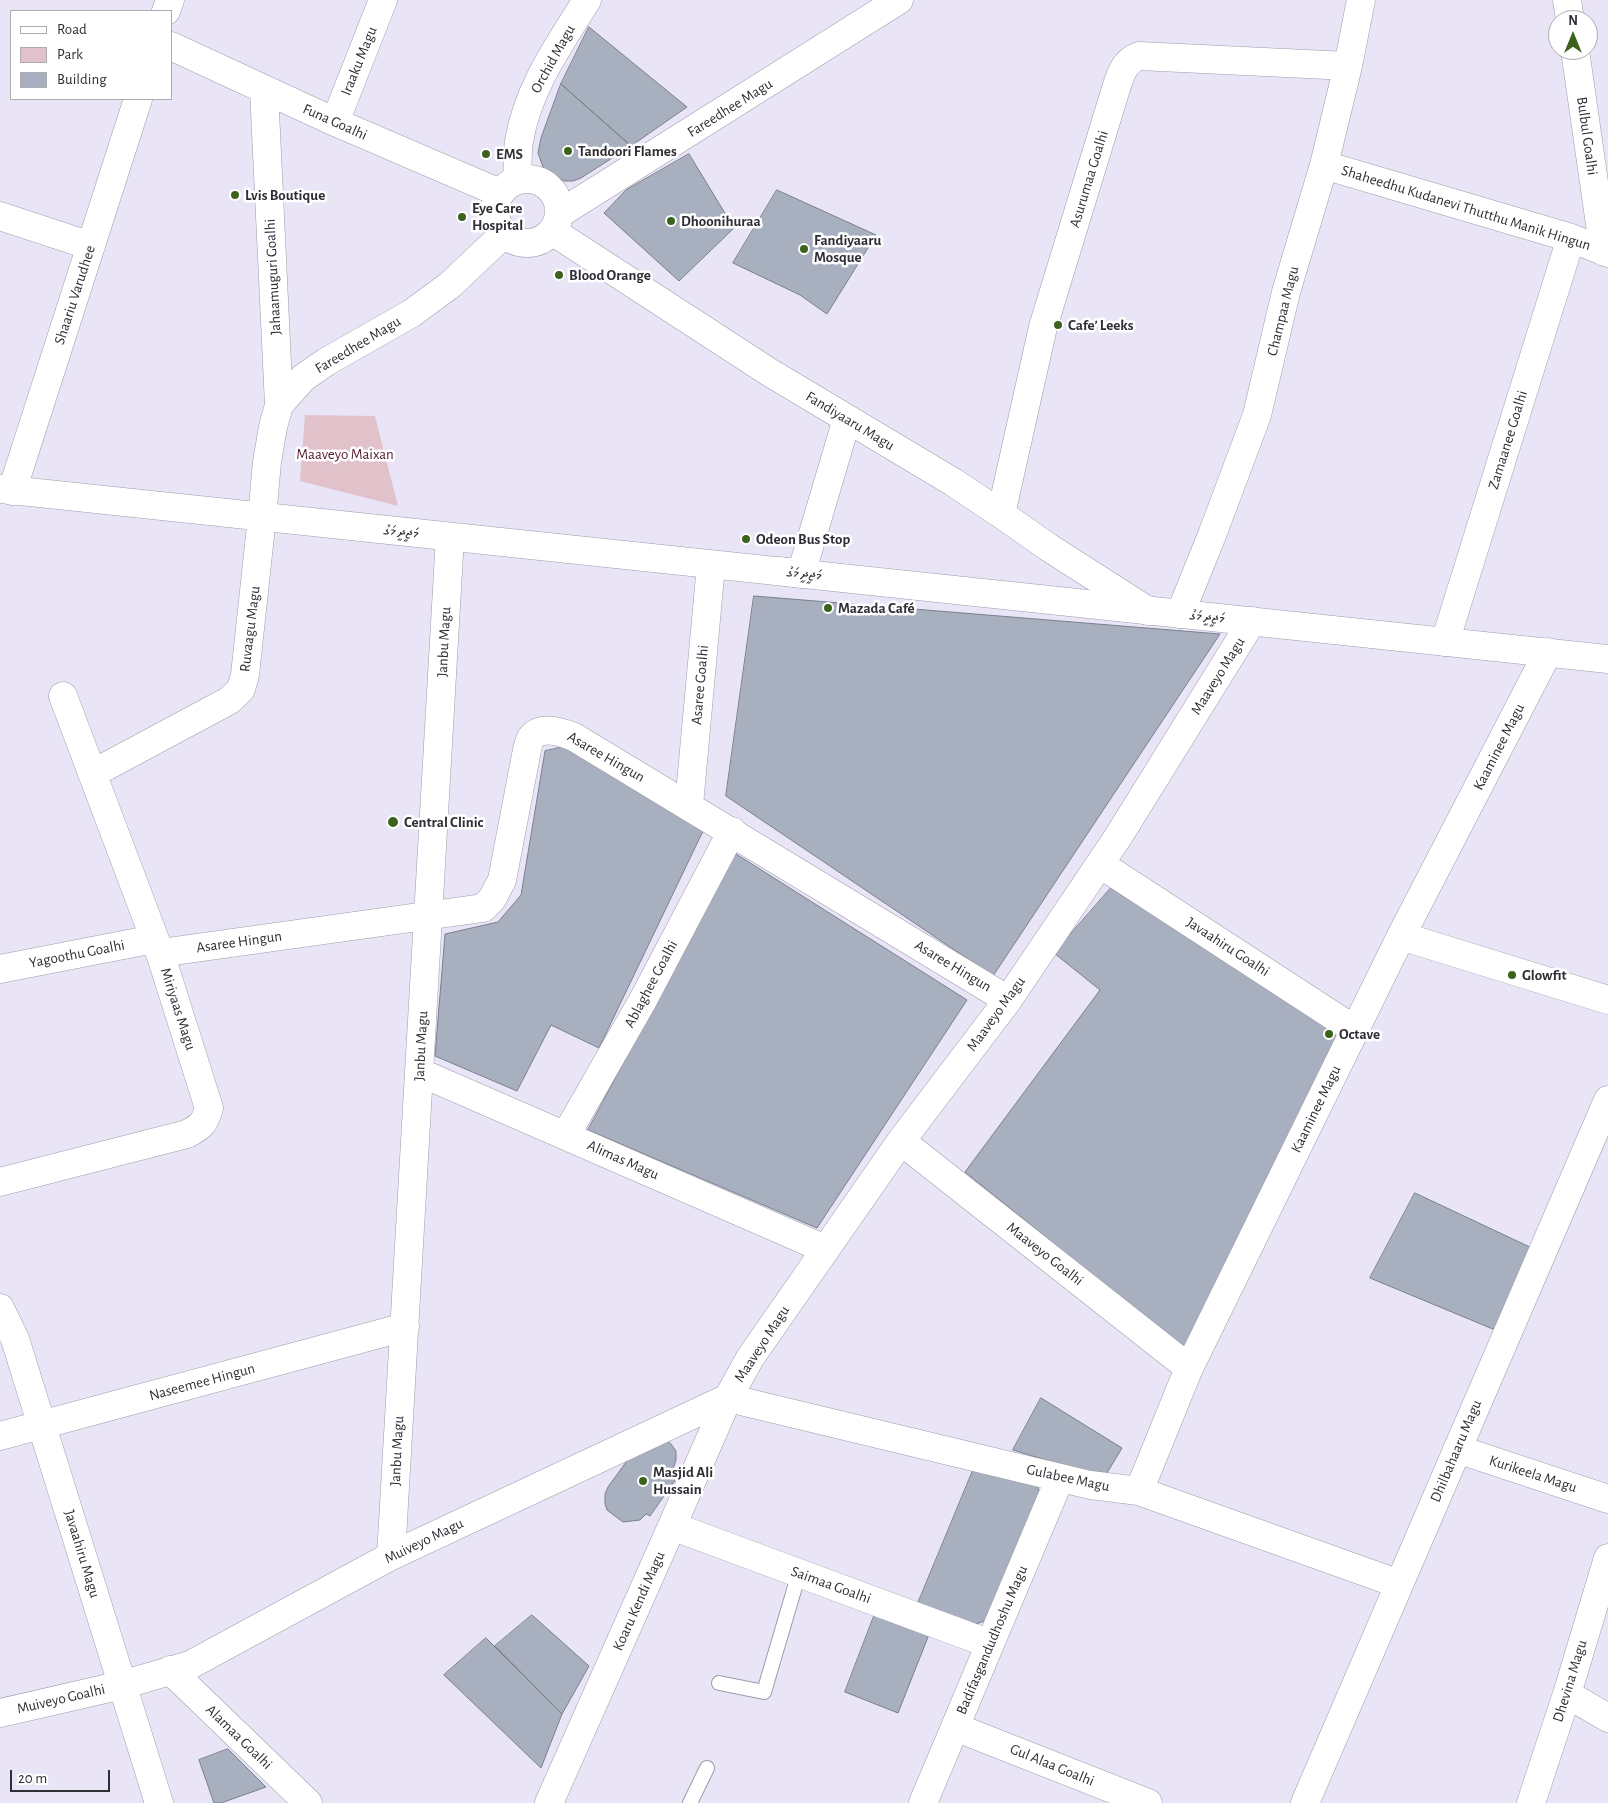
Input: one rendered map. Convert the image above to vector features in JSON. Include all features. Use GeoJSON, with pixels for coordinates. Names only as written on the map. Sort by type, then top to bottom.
{"type":"FeatureCollection","features":[{"type":"Feature","properties":{"kind":"street","name":"Iraaku Magu"},"geometry":{"type":"LineString","coordinates":[[335,122],[384,0]]}},
{"type":"Feature","properties":{"kind":"street","name":"Orchid Magu"},"geometry":{"type":"LineString","coordinates":[[508,187],[526,112],[539,78],[587,0]]}},
{"type":"Feature","properties":{"kind":"street","name":"Fareedhee Magu"},"geometry":{"type":"LineString","coordinates":[[556,223],[899,0]]}},
{"type":"Feature","properties":{"kind":"street","name":"Champaa Magu"},"geometry":{"type":"LineString","coordinates":[[1180,614],[1257,415],[1286,292],[1324,165],[1348,66],[1361,0]]}},
{"type":"Feature","properties":{"kind":"street","name":"Funa Goalhi"},"geometry":{"type":"LineString","coordinates":[[172,46],[335,122],[508,187]]}},
{"type":"Feature","properties":{"kind":"street","name":"Asurumaa Goalhi"},"geometry":{"type":"LineString","coordinates":[[1001,514],[1043,327],[1118,82],[1123,68],[1129,60],[1139,56],[1348,66]]}},
{"type":"Feature","properties":{"kind":"street","name":"Bulbul Goalhi"},"geometry":{"type":"LineString","coordinates":[[1577,60],[1606,252]]}},
{"type":"Feature","properties":{"kind":"street","name":"Jahaamuguri Goalhi"},"geometry":{"type":"LineString","coordinates":[[264,90],[279,405]]}},
{"type":"Feature","properties":{"kind":"street","name":"Shaariu Varudhee"},"geometry":{"type":"LineString","coordinates":[[6,490],[91,246],[138,100]]}},
{"type":"Feature","properties":{"kind":"street","name":"Shaheedhu Kudanevi Thutthu Manik Hingun"},"geometry":{"type":"LineString","coordinates":[[1324,165],[1571,238],[1606,252]]}},
{"type":"Feature","properties":{"kind":"street"},"geometry":{"type":"LineString","coordinates":[[534,178],[548,185],[557,198],[556,223],[546,236],[532,242],[514,240],[504,234],[498,225],[495,214],[496,204],[508,187],[534,178]]}},
{"type":"Feature","properties":{"kind":"street"},"geometry":{"type":"LineString","coordinates":[[0,216],[91,246]]}},
{"type":"Feature","properties":{"kind":"street","name":"Fandiyaaru Magu"},"geometry":{"type":"LineString","coordinates":[[556,223],[769,372],[953,482],[1048,547],[1148,611]]}},
{"type":"Feature","properties":{"kind":"street","name":"Fareedhee Magu"},"geometry":{"type":"LineString","coordinates":[[262,517],[273,427],[279,405],[303,378],[326,362],[412,313],[450,285],[504,234]]}},
{"type":"Feature","properties":{"kind":"street","name":"Zamaanee Goalhi"},"geometry":{"type":"LineString","coordinates":[[1445,642],[1571,238]]}},
{"type":"Feature","properties":{"kind":"street"},"geometry":{"type":"LineString","coordinates":[[528,536],[801,574],[846,419]]}},
{"type":"Feature","properties":{"kind":"street","name":"މަޖީދީ މަގު"},"geometry":{"type":"LineString","coordinates":[[6,490],[1608,659]]}},
{"type":"Feature","properties":{"kind":"street","name":"Ruvaagu Magu"},"geometry":{"type":"LineString","coordinates":[[92,774],[230,700],[241,688],[245,675],[262,517]]}},
{"type":"Feature","properties":{"kind":"street","name":"Janbu Magu"},"geometry":{"type":"LineString","coordinates":[[391,1556],[450,537]]}},
{"type":"Feature","properties":{"kind":"street","name":"Asaree Goalhi"},"geometry":{"type":"LineString","coordinates":[[689,805],[711,565]]}},
{"type":"Feature","properties":{"kind":"street","name":"Maaveyo Magu"},"geometry":{"type":"LineString","coordinates":[[728,1398],[750,1358],[825,1249],[901,1141],[1008,1000],[1100,864],[1252,621]]}},
{"type":"Feature","properties":{"kind":"street","name":"Kaaminee Magu"},"geometry":{"type":"LineString","coordinates":[[1139,1491],[1188,1368],[1401,936],[1548,652]]}},
{"type":"Feature","properties":{"kind":"street","name":"Miriyaas Magu"},"geometry":{"type":"LineString","coordinates":[[0,1182],[187,1134],[200,1128],[205,1121],[209,1108],[157,946],[63,696]]}},
{"type":"Feature","properties":{"kind":"street","name":"Asaree Hingun"},"geometry":{"type":"LineString","coordinates":[[157,946],[429,916],[483,908],[492,899],[502,880],[527,750],[532,737],[543,731],[559,731],[574,737],[689,805],[1008,1000]]}},
{"type":"Feature","properties":{"kind":"street","name":"Ablaghee Goalhi"},"geometry":{"type":"LineString","coordinates":[[566,1135],[644,1000],[732,831]]}},
{"type":"Feature","properties":{"kind":"street","name":"Javaahiru Goalhi"},"geometry":{"type":"LineString","coordinates":[[1100,864],[1355,1030]]}},
{"type":"Feature","properties":{"kind":"street"},"geometry":{"type":"LineString","coordinates":[[1401,936],[1608,1000]]}},
{"type":"Feature","properties":{"kind":"street","name":"Yagoothu Goalhi"},"geometry":{"type":"LineString","coordinates":[[0,969],[157,946]]}},
{"type":"Feature","properties":{"kind":"street","name":"Alimas Magu"},"geometry":{"type":"LineString","coordinates":[[419,1072],[825,1249]]}},
{"type":"Feature","properties":{"kind":"street","name":"Dhilbahaaru Magu"},"geometry":{"type":"LineString","coordinates":[[1305,1803],[1608,1100]]}},
{"type":"Feature","properties":{"kind":"street","name":"Maaveyo Goalhi"},"geometry":{"type":"LineString","coordinates":[[901,1141],[1188,1368]]}},
{"type":"Feature","properties":{"kind":"street","name":"Javaahiru Magu"},"geometry":{"type":"LineString","coordinates":[[0,1310],[15,1339],[159,1803]]}},
{"type":"Feature","properties":{"kind":"street","name":"Naseemee Hingun"},"geometry":{"type":"LineString","coordinates":[[0,1436],[405,1327]]}},
{"type":"Feature","properties":{"kind":"street","name":"Gulabee Magu"},"geometry":{"type":"LineString","coordinates":[[728,1398],[1090,1485],[1139,1491],[1399,1584]]}},
{"type":"Feature","properties":{"kind":"street","name":"Koaru Kendi Magu"},"geometry":{"type":"LineString","coordinates":[[549,1803],[728,1398]]}},
{"type":"Feature","properties":{"kind":"street","name":"Muiveyo Magu"},"geometry":{"type":"LineString","coordinates":[[122,1685],[190,1665],[391,1556],[728,1398]]}},
{"type":"Feature","properties":{"kind":"street","name":"Kurikeela Magu"},"geometry":{"type":"LineString","coordinates":[[1457,1449],[1608,1499]]}},
{"type":"Feature","properties":{"kind":"street","name":"Badifasgandudhoshu Magu"},"geometry":{"type":"LineString","coordinates":[[923,1803],[1060,1478]]}},
{"type":"Feature","properties":{"kind":"street","name":"Saimaa Goalhi"},"geometry":{"type":"LineString","coordinates":[[672,1526],[990,1644]]}},
{"type":"Feature","properties":{"kind":"street","name":"Dhevina Magu"},"geometry":{"type":"LineString","coordinates":[[1531,1803],[1567,1694],[1608,1558]]}},
{"type":"Feature","properties":{"kind":"street","name":"Alamaa Goalhi"},"geometry":{"type":"LineString","coordinates":[[170,1670],[308,1803]]}},
{"type":"Feature","properties":{"kind":"street","name":"Muiveyo Goalhi"},"geometry":{"type":"LineString","coordinates":[[0,1713],[122,1685]]}},
{"type":"Feature","properties":{"kind":"street"},"geometry":{"type":"LineString","coordinates":[[1567,1694],[1608,1718]]}},
{"type":"Feature","properties":{"kind":"street","name":"Gul Alaa Goalhi"},"geometry":{"type":"LineString","coordinates":[[955,1726],[1095,1793],[1148,1803]]}},
{"type":"Feature","properties":{"kind":"lane"},"geometry":{"type":"LineString","coordinates":[[719,1683],[764,1692],[798,1573]]}},
{"type":"Feature","properties":{"kind":"lane"},"geometry":{"type":"LineString","coordinates":[[690,1803],[706,1768]]}},
{"type":"Feature","properties":{"kind":"green space","name":"Maaveyo Maixan"},"geometry":{"type":"Polygon","coordinates":[[[305,415],[375,416],[398,506],[300,481],[305,415]]]}},
{"type":"Feature","properties":{"kind":"building"},"geometry":{"type":"Polygon","coordinates":[[[589,27],[687,107],[631,146],[561,84],[589,27]]]}},
{"type":"Feature","properties":{"kind":"building"},"geometry":{"type":"Polygon","coordinates":[[[561,84],[631,146],[581,178],[573,181],[564,181],[549,173],[543,167],[538,153],[541,138],[561,84]]]}},
{"type":"Feature","properties":{"kind":"building","name":"Dhoonihuraa"},"geometry":{"type":"Polygon","coordinates":[[[689,154],[734,228],[679,281],[604,213],[626,190],[689,154]]]}},
{"type":"Feature","properties":{"kind":"building","name":"Fandiyaaru Mosque"},"geometry":{"type":"Polygon","coordinates":[[[777,190],[876,235],[827,314],[800,295],[733,263],[777,190]]]}},
{"type":"Feature","properties":{"kind":"building"},"geometry":{"type":"Polygon","coordinates":[[[754,596],[1220,634],[993,976],[726,796],[754,596]]]}},
{"type":"Feature","properties":{"kind":"building"},"geometry":{"type":"Polygon","coordinates":[[[568,746],[704,829],[599,1048],[551,1025],[517,1091],[435,1056],[445,934],[498,922],[521,895],[545,751],[568,746]]]}},
{"type":"Feature","properties":{"kind":"building"},"geometry":{"type":"Polygon","coordinates":[[[736,854],[967,1000],[817,1228],[588,1130],[736,854]]]}},
{"type":"Feature","properties":{"kind":"building"},"geometry":{"type":"Polygon","coordinates":[[[1111,888],[1341,1035],[1186,1350],[965,1172],[1100,990],[1054,953],[1111,888]]]}},
{"type":"Feature","properties":{"kind":"building"},"geometry":{"type":"Polygon","coordinates":[[[1415,1193],[1534,1249],[1500,1332],[1370,1278],[1415,1193]]]}},
{"type":"Feature","properties":{"kind":"building"},"geometry":{"type":"Polygon","coordinates":[[[1041,1398],[1122,1448],[1104,1478],[1013,1450],[1041,1398]]]}},
{"type":"Feature","properties":{"kind":"building","name":"Masjid Ali Hussain"},"geometry":{"type":"Polygon","coordinates":[[[663,1439],[671,1444],[676,1451],[676,1460],[672,1472],[678,1476],[650,1516],[646,1514],[640,1520],[623,1522],[607,1510],[605,1494],[608,1487],[637,1447],[663,1439]]]}},
{"type":"Feature","properties":{"kind":"building"},"geometry":{"type":"Polygon","coordinates":[[[974,1468],[1036,1484],[1040,1493],[987,1620],[976,1624],[916,1608],[974,1468]]]}},
{"type":"Feature","properties":{"kind":"building"},"geometry":{"type":"Polygon","coordinates":[[[876,1611],[930,1632],[898,1713],[845,1692],[876,1611]]]}},
{"type":"Feature","properties":{"kind":"building"},"geometry":{"type":"Polygon","coordinates":[[[532,1615],[589,1666],[562,1714],[495,1646],[532,1615]]]}},
{"type":"Feature","properties":{"kind":"building"},"geometry":{"type":"Polygon","coordinates":[[[486,1638],[562,1714],[541,1768],[444,1675],[486,1638]]]}},
{"type":"Feature","properties":{"kind":"building"},"geometry":{"type":"Polygon","coordinates":[[[228,1749],[266,1787],[221,1803],[214,1803],[199,1760],[228,1749]]]}},
{"type":"Feature","properties":{"kind":"place","name":"Tandoori Flames"},"geometry":{"type":"Point","coordinates":[568,151]}},
{"type":"Feature","properties":{"kind":"place","name":"EMS"},"geometry":{"type":"Point","coordinates":[486,154]}},
{"type":"Feature","properties":{"kind":"place","name":"Lvis Boutique"},"geometry":{"type":"Point","coordinates":[235,195]}},
{"type":"Feature","properties":{"kind":"place","name":"Eye Care Hospital"},"geometry":{"type":"Point","coordinates":[462,217]}},
{"type":"Feature","properties":{"kind":"place","name":"Dhoonihuraa"},"geometry":{"type":"Point","coordinates":[671,221]}},
{"type":"Feature","properties":{"kind":"place","name":"Fandiyaaru Mosque"},"geometry":{"type":"Point","coordinates":[804,249]}},
{"type":"Feature","properties":{"kind":"place","name":"Blood Orange"},"geometry":{"type":"Point","coordinates":[559,275]}},
{"type":"Feature","properties":{"kind":"place","name":"Cafe’ Leeks"},"geometry":{"type":"Point","coordinates":[1058,325]}},
{"type":"Feature","properties":{"kind":"place","name":"Odeon Bus Stop"},"geometry":{"type":"Point","coordinates":[746,539]}},
{"type":"Feature","properties":{"kind":"place","name":"Mazada Café"},"geometry":{"type":"Point","coordinates":[828,608]}},
{"type":"Feature","properties":{"kind":"place","name":"Central Clinic"},"geometry":{"type":"Point","coordinates":[393,822]}},
{"type":"Feature","properties":{"kind":"place","name":"Glowfit"},"geometry":{"type":"Point","coordinates":[1512,975]}},
{"type":"Feature","properties":{"kind":"place","name":"Octave"},"geometry":{"type":"Point","coordinates":[1329,1034]}},
{"type":"Feature","properties":{"kind":"place","name":"Masjid Ali Hussain"},"geometry":{"type":"Point","coordinates":[643,1481]}}]}
